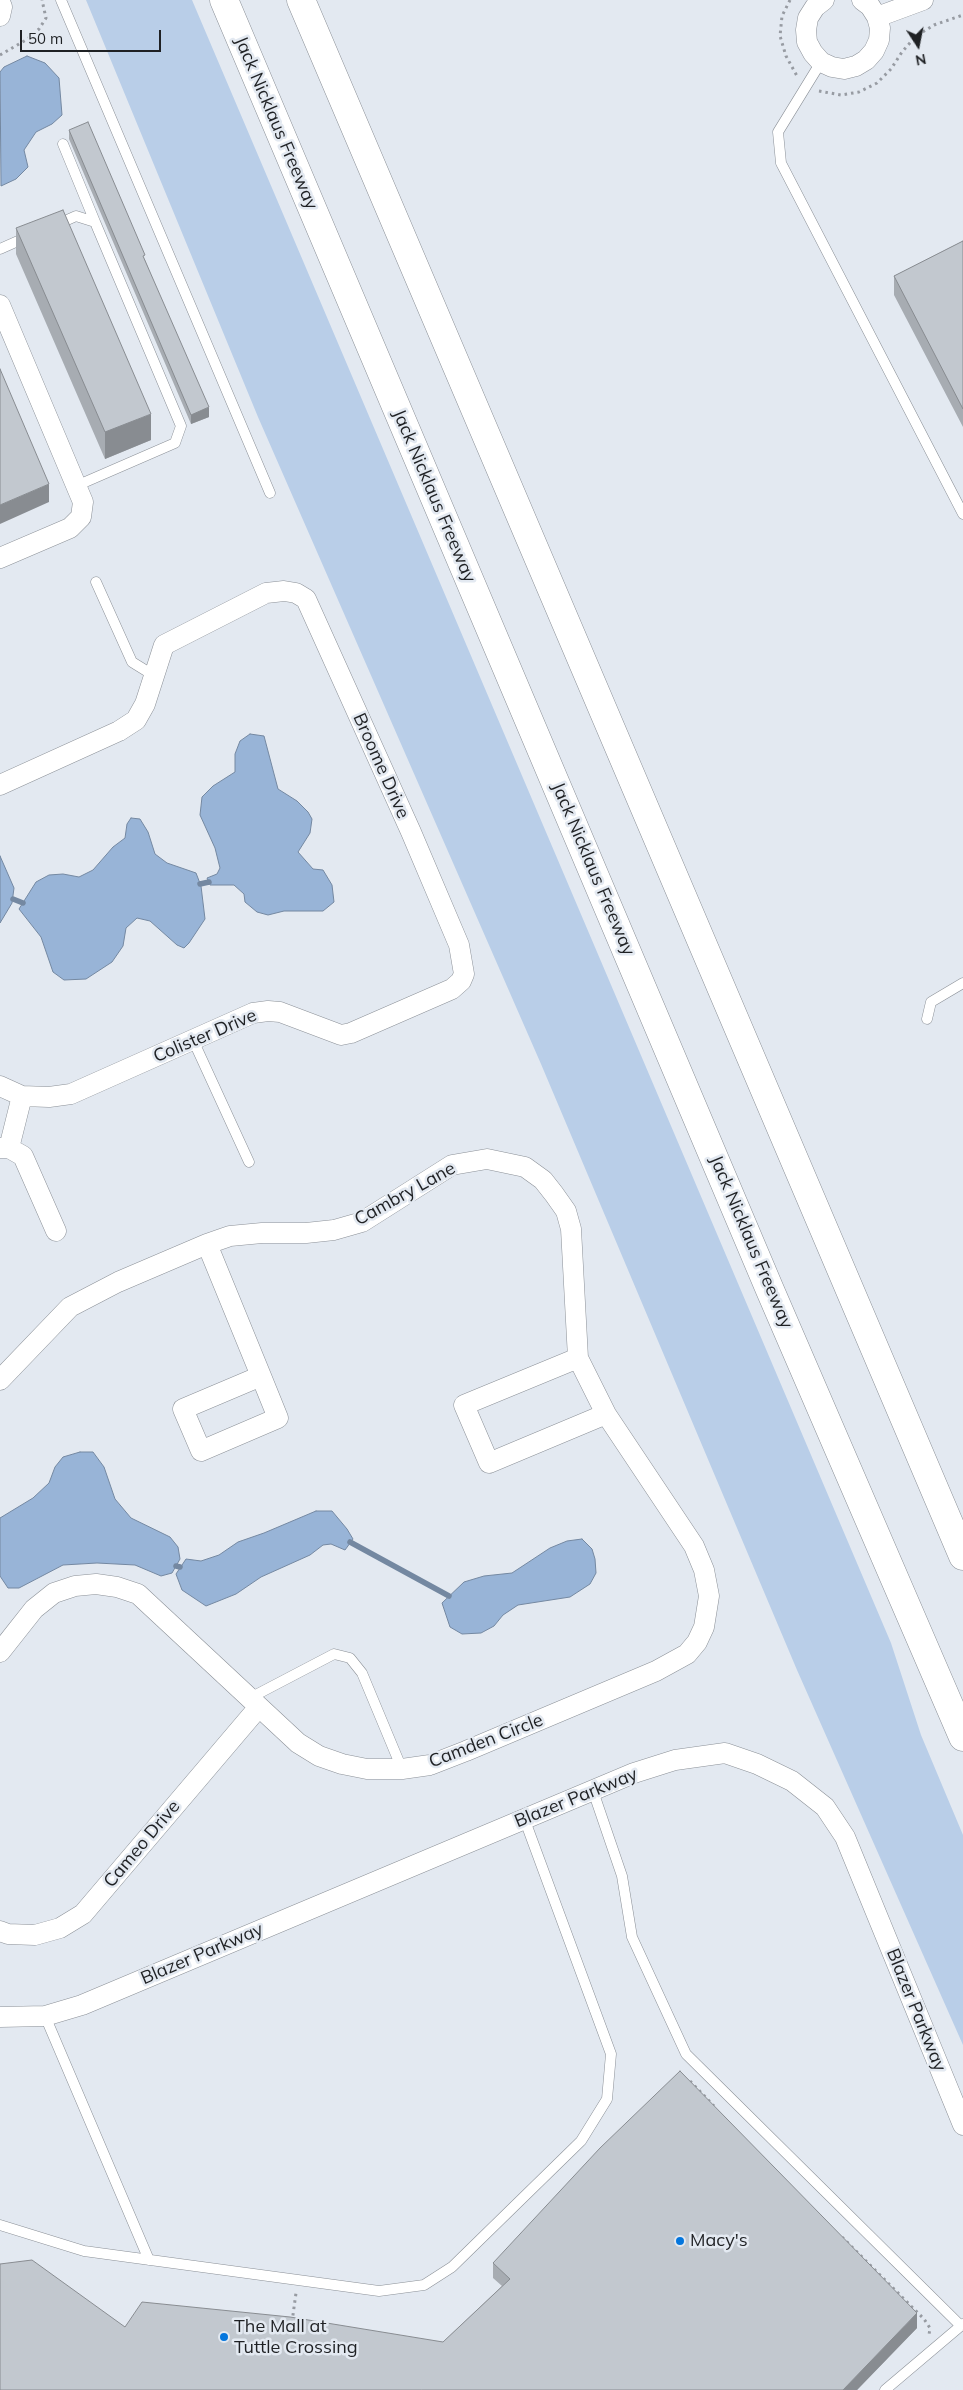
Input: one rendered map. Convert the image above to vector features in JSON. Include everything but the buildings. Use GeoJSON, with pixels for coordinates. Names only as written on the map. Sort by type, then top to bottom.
{"type":"FeatureCollection","features":[{"type":"Feature","properties":{"kind":"highway","name":"Jack Nicklaus Freeway"},"geometry":{"type":"LineString","coordinates":[[224,0],[770,1290],[963,1737]]}},
{"type":"Feature","properties":{"kind":"highway"},"geometry":{"type":"LineString","coordinates":[[301,0],[963,1556]]}},
{"type":"Feature","properties":{"kind":"highway"},"geometry":{"type":"LineString","coordinates":[[898,1404],[963,1521]]}},
{"type":"Feature","properties":{"kind":"street"},"geometry":{"type":"LineString","coordinates":[[824,0],[815,7],[808,18],[807,42],[821,62],[832,67],[844,68],[856,66],[866,60],[874,51],[879,40],[880,28],[877,17],[870,6],[862,0]]}},
{"type":"Feature","properties":{"kind":"street"},"geometry":{"type":"LineString","coordinates":[[877,17],[923,0]]}},
{"type":"Feature","properties":{"kind":"street"},"geometry":{"type":"LineString","coordinates":[[0,2],[2,7],[0,16]]}},
{"type":"Feature","properties":{"kind":"street"},"geometry":{"type":"LineString","coordinates":[[0,305],[79,494],[81,517],[70,528],[0,558]]}},
{"type":"Feature","properties":{"kind":"street","name":"Broome Drive"},"geometry":{"type":"LineString","coordinates":[[153,675],[164,645],[266,594],[290,592],[306,599],[459,945],[464,974]]}},
{"type":"Feature","properties":{"kind":"street"},"geometry":{"type":"LineString","coordinates":[[0,785],[119,731],[136,720],[146,704],[153,675]]}},
{"type":"Feature","properties":{"kind":"street","name":"Colister Drive"},"geometry":{"type":"LineString","coordinates":[[22,1096],[49,1097],[71,1094],[253,1013],[280,1012],[341,1035],[350,1033],[452,989],[461,981],[464,974]]}},
{"type":"Feature","properties":{"kind":"street"},"geometry":{"type":"LineString","coordinates":[[0,1086],[22,1096],[5,1148],[22,1156],[56,1231]]}},
{"type":"Feature","properties":{"kind":"street","name":"Cambry Lane"},"geometry":{"type":"LineString","coordinates":[[0,1380],[70,1307],[118,1282],[230,1236],[262,1233],[306,1234],[334,1230],[362,1222],[452,1165],[487,1159],[525,1167],[543,1180],[566,1211],[571,1229],[578,1358],[606,1414]]}},
{"type":"Feature","properties":{"kind":"street"},"geometry":{"type":"LineString","coordinates":[[207,1244],[261,1376],[278,1418],[201,1450],[183,1409],[261,1376]]}},
{"type":"Feature","properties":{"kind":"street"},"geometry":{"type":"LineString","coordinates":[[578,1358],[464,1405],[489,1463],[606,1414]]}},
{"type":"Feature","properties":{"kind":"street","name":"Camden Circle"},"geometry":{"type":"LineString","coordinates":[[0,1652],[34,1609],[54,1594],[75,1586],[96,1584],[117,1587],[138,1594],[253,1703],[298,1743],[319,1756],[342,1764],[366,1769],[402,1769],[439,1761],[656,1670],[687,1654],[697,1642],[704,1628],[709,1596],[704,1570],[694,1546],[606,1414]]}},
{"type":"Feature","properties":{"kind":"street","name":"Cameo Drive"},"geometry":{"type":"LineString","coordinates":[[0,1931],[8,1934],[35,1935],[60,1928],[83,1914],[253,1703]]}},
{"type":"Feature","properties":{"kind":"street","name":"Blazer Parkway"},"geometry":{"type":"LineString","coordinates":[[0,2017],[45,2016],[94,2000],[634,1773],[675,1760],[725,1753],[757,1764],[792,1780],[824,1807],[848,1844],[963,2125]]}},
{"type":"Feature","properties":{"kind":"lane"},"geometry":{"type":"LineString","coordinates":[[61,0],[270,493]]}},
{"type":"Feature","properties":{"kind":"lane"},"geometry":{"type":"LineString","coordinates":[[821,62],[778,132],[781,163],[963,514]]}},
{"type":"Feature","properties":{"kind":"lane"},"geometry":{"type":"LineString","coordinates":[[63,144],[181,426],[175,443],[79,494]]}},
{"type":"Feature","properties":{"kind":"lane"},"geometry":{"type":"LineString","coordinates":[[0,249],[76,216],[95,222]]}},
{"type":"Feature","properties":{"kind":"lane"},"geometry":{"type":"LineString","coordinates":[[96,582],[132,662],[153,675]]}},
{"type":"Feature","properties":{"kind":"lane"},"geometry":{"type":"LineString","coordinates":[[926,1019],[932,1002],[963,983]]}},
{"type":"Feature","properties":{"kind":"lane"},"geometry":{"type":"LineString","coordinates":[[193,1040],[249,1162]]}},
{"type":"Feature","properties":{"kind":"lane"},"geometry":{"type":"LineString","coordinates":[[253,1703],[334,1654],[350,1658],[362,1673],[402,1769]]}},
{"type":"Feature","properties":{"kind":"lane"},"geometry":{"type":"LineString","coordinates":[[593,1791],[622,1876],[632,1937],[686,2054],[961,2325],[886,2390]]}},
{"type":"Feature","properties":{"kind":"lane"},"geometry":{"type":"LineString","coordinates":[[0,2225],[84,2250],[379,2292],[424,2285],[452,2267],[581,2141],[607,2099],[611,2054],[524,1818]]}},
{"type":"Feature","properties":{"kind":"lane"},"geometry":{"type":"LineString","coordinates":[[45,2016],[148,2260]]}},
{"type":"Feature","properties":{"kind":"path"},"geometry":{"type":"LineString","coordinates":[[0,56],[26,40],[39,29],[46,18],[42,0]]}},
{"type":"Feature","properties":{"kind":"path"},"geometry":{"type":"LineString","coordinates":[[292,2324],[297,2280]]}},
{"type":"Feature","properties":{"kind":"shaded area"},"geometry":{"type":"Polygon","coordinates":[[[86,0],[192,0],[891,1643],[921,1735],[963,1835],[963,2045],[797,1670],[541,1064],[258,417],[86,0]]]}},
{"type":"Feature","properties":{"kind":"shaded area"},"geometry":{"type":"Polygon","coordinates":[[[27,56],[45,63],[59,78],[62,115],[52,124],[36,132],[24,150],[28,167],[16,179],[1,186],[0,72],[4,67],[27,56]]]}},
{"type":"Feature","properties":{"kind":"shaded area"},"geometry":{"type":"Polygon","coordinates":[[[250,734],[264,736],[278,789],[297,801],[312,819],[310,833],[298,852],[313,869],[323,870],[332,885],[334,902],[323,911],[284,911],[268,915],[257,912],[245,902],[244,894],[234,885],[210,885],[207,878],[217,874],[220,868],[215,848],[200,815],[202,797],[213,786],[235,772],[235,754],[240,741],[250,734]]]}},
{"type":"Feature","properties":{"kind":"shaded area"},"geometry":{"type":"Polygon","coordinates":[[[131,818],[140,819],[148,832],[155,854],[167,863],[196,873],[201,886],[205,919],[184,948],[177,945],[150,921],[137,918],[126,928],[123,946],[112,962],[86,979],[64,980],[53,972],[41,937],[19,909],[36,882],[49,875],[63,874],[79,877],[93,870],[113,847],[125,838],[127,824],[131,818]]]}},
{"type":"Feature","properties":{"kind":"shaded area"},"geometry":{"type":"Polygon","coordinates":[[[0,856],[14,888],[12,903],[0,923],[0,856]]]}},
{"type":"Feature","properties":{"kind":"shaded area"},"geometry":{"type":"Polygon","coordinates":[[[80,1452],[93,1452],[104,1467],[115,1499],[131,1518],[170,1537],[178,1547],[180,1559],[172,1573],[161,1576],[135,1565],[97,1563],[63,1565],[19,1588],[8,1588],[0,1576],[0,1518],[33,1498],[49,1483],[55,1467],[63,1457],[80,1452]]]}},
{"type":"Feature","properties":{"kind":"shaded area"},"geometry":{"type":"Polygon","coordinates":[[[316,1511],[332,1511],[347,1529],[353,1539],[345,1550],[331,1544],[323,1545],[310,1555],[261,1577],[236,1594],[206,1606],[182,1590],[176,1574],[186,1559],[201,1561],[219,1555],[238,1542],[316,1511]]]}},
{"type":"Feature","properties":{"kind":"shaded area"},"geometry":{"type":"Polygon","coordinates":[[[582,1539],[592,1549],[595,1559],[596,1573],[590,1584],[570,1597],[518,1605],[503,1615],[494,1626],[481,1633],[462,1634],[450,1627],[442,1603],[464,1582],[484,1576],[512,1573],[550,1548],[567,1541],[582,1539]]]}},
{"type":"Feature","properties":{"kind":"waterway"},"geometry":{"type":"LineString","coordinates":[[200,884],[209,882]]}},
{"type":"Feature","properties":{"kind":"waterway"},"geometry":{"type":"LineString","coordinates":[[13,899],[23,903]]}},
{"type":"Feature","properties":{"kind":"waterway"},"geometry":{"type":"LineString","coordinates":[[350,1542],[449,1596]]}},
{"type":"Feature","properties":{"kind":"waterway"},"geometry":{"type":"LineString","coordinates":[[176,1566],[180,1567]]}},
{"type":"Feature","properties":{"kind":"place","name":"Macy's"},"geometry":{"type":"Point","coordinates":[680,2241]}},
{"type":"Feature","properties":{"kind":"place","name":"The Mall at Tuttle Crossing"},"geometry":{"type":"Point","coordinates":[224,2337]}}]}
